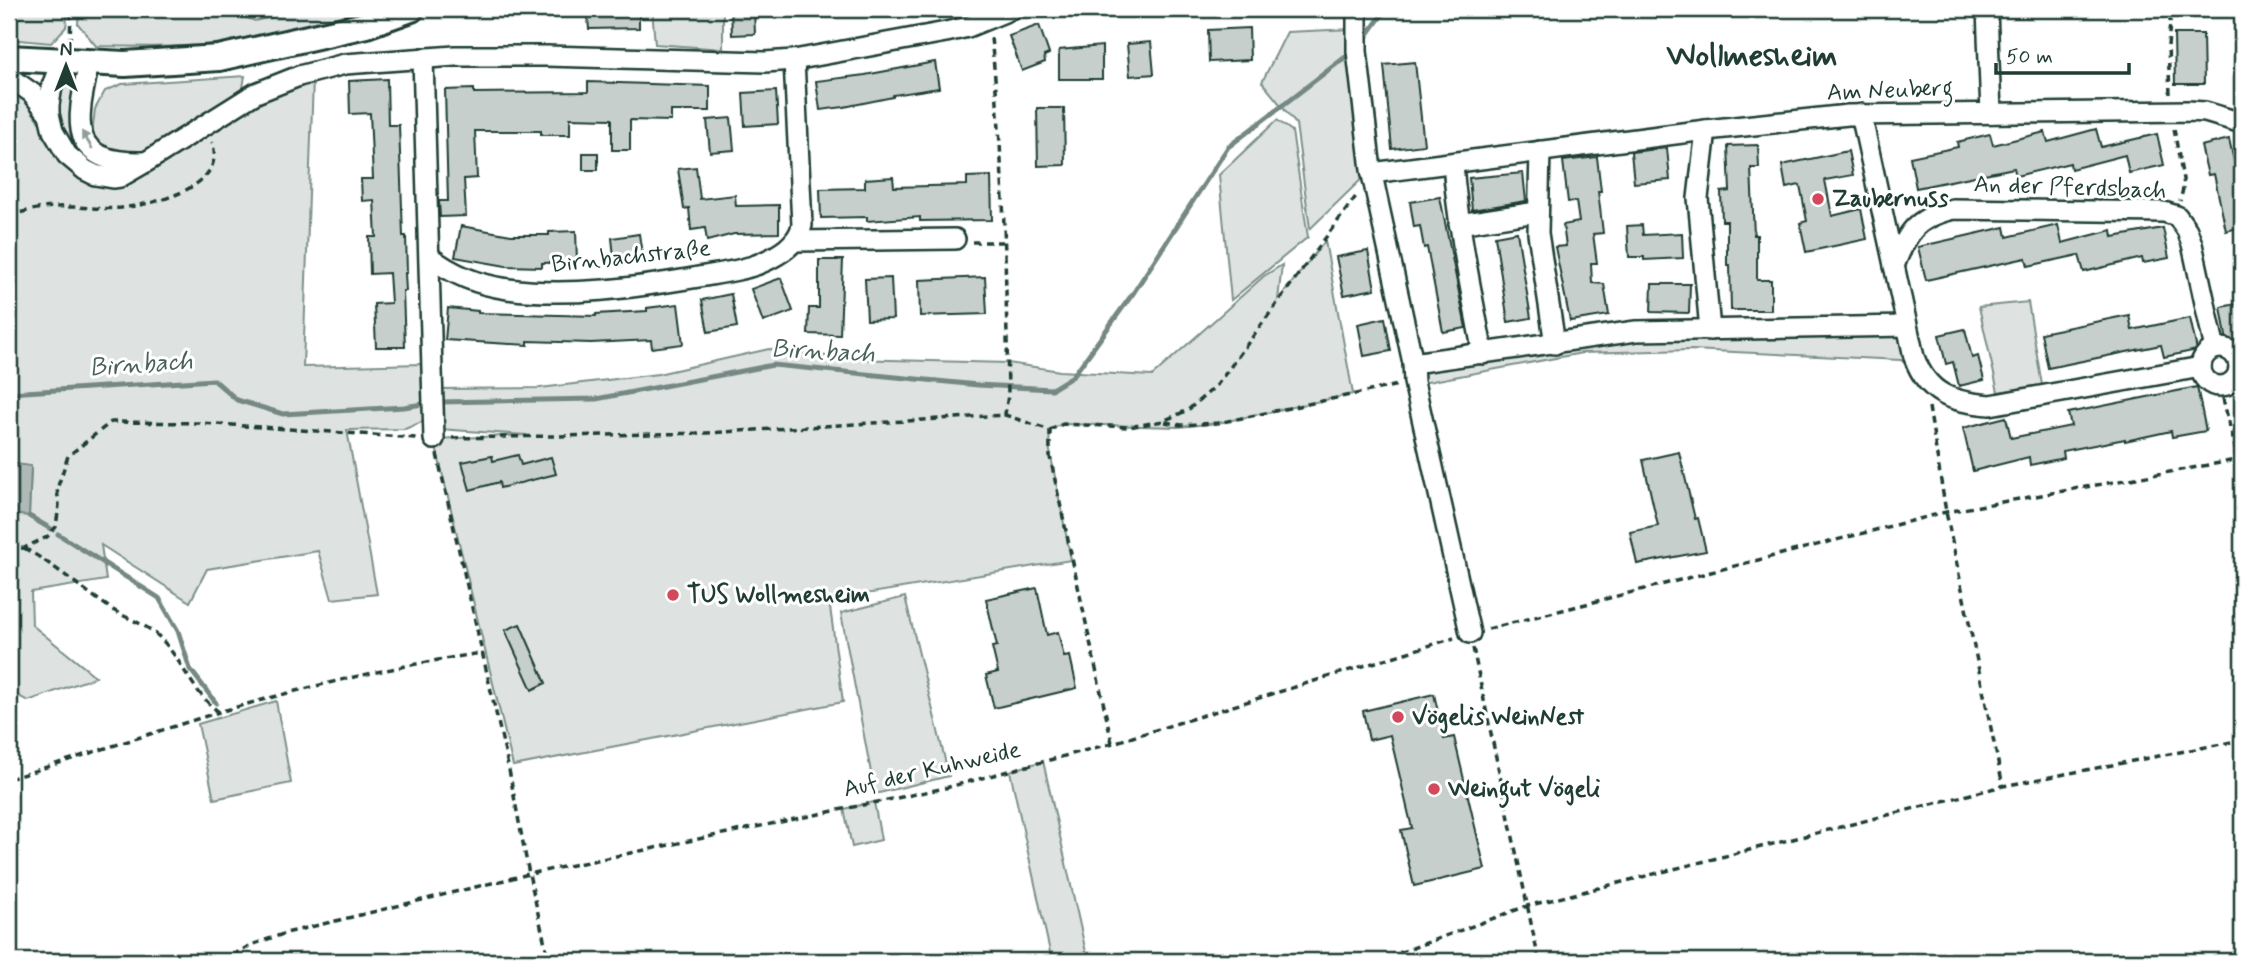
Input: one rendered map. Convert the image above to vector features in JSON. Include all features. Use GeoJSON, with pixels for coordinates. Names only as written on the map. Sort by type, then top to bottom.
{"type":"FeatureCollection","features":[{"type":"Feature","properties":{"kind":"main road"},"geometry":{"type":"LineString","coordinates":[[9,58],[73,63],[162,63],[229,57],[366,25],[411,9]]}},
{"type":"Feature","properties":{"kind":"street"},"geometry":{"type":"LineString","coordinates":[[9,77],[32,93],[49,114],[59,144],[67,155],[95,175],[113,178],[120,177],[146,162],[273,85],[345,64],[423,58],[577,55],[744,62],[794,60],[946,32],[1012,9]]}},
{"type":"Feature","properties":{"kind":"street"},"geometry":{"type":"LineString","coordinates":[[1987,9],[1991,113]]}},
{"type":"Feature","properties":{"kind":"street"},"geometry":{"type":"LineString","coordinates":[[1356,12],[1357,51],[1372,173],[1470,633]]}},
{"type":"Feature","properties":{"kind":"street"},"geometry":{"type":"LineString","coordinates":[[423,58],[434,439]]}},
{"type":"Feature","properties":{"kind":"street"},"geometry":{"type":"LineString","coordinates":[[794,60],[802,215],[801,230],[795,241],[955,239]]}},
{"type":"Feature","properties":{"kind":"street"},"geometry":{"type":"LineString","coordinates":[[49,114],[50,93],[73,63]]}},
{"type":"Feature","properties":{"kind":"street"},"geometry":{"type":"LineString","coordinates":[[73,63],[81,133],[86,142],[110,161],[146,162]]}},
{"type":"Feature","properties":{"kind":"street","name":"Am Neuberg"},"geometry":{"type":"LineString","coordinates":[[1372,173],[1706,130],[1860,114],[2170,111],[2205,112],[2242,123]]}},
{"type":"Feature","properties":{"kind":"street"},"geometry":{"type":"LineString","coordinates":[[1860,114],[1914,357],[1924,379],[1936,390],[1955,400],[1990,405],[2201,367]]}},
{"type":"Feature","properties":{"kind":"street"},"geometry":{"type":"LineString","coordinates":[[1706,130],[1698,198],[1710,330]]}},
{"type":"Feature","properties":{"kind":"street"},"geometry":{"type":"LineString","coordinates":[[1539,151],[1538,233],[1555,344]]}},
{"type":"Feature","properties":{"kind":"street"},"geometry":{"type":"LineString","coordinates":[[1453,164],[1468,282],[1483,354]]}},
{"type":"Feature","properties":{"kind":"street","name":"An der Pferdsbach"},"geometry":{"type":"LineString","coordinates":[[1894,267],[1902,246],[1914,228],[1928,217],[1953,209],[2164,212],[2177,216],[2192,244],[2215,349]]}},
{"type":"Feature","properties":{"kind":"street"},"geometry":{"type":"LineString","coordinates":[[1459,224],[1537,212]]}},
{"type":"Feature","properties":{"kind":"street","name":"Birnbachstraße"},"geometry":{"type":"LineString","coordinates":[[430,257],[457,275],[489,286],[521,290],[587,290],[729,272],[773,257],[795,241]]}},
{"type":"Feature","properties":{"kind":"street"},"geometry":{"type":"LineString","coordinates":[[1413,373],[1483,354],[1636,331],[1906,326]]}},
{"type":"Feature","properties":{"kind":"street"},"geometry":{"type":"LineString","coordinates":[[2215,349],[2227,349],[2240,363],[2234,379],[2220,386],[2208,382],[2202,373],[2205,355],[2215,349]]}},
{"type":"Feature","properties":{"kind":"path"},"geometry":{"type":"LineString","coordinates":[[71,9],[73,63]]}},
{"type":"Feature","properties":{"kind":"path"},"geometry":{"type":"LineString","coordinates":[[2171,9],[2168,46],[2170,111],[2184,186],[2177,216]]}},
{"type":"Feature","properties":{"kind":"path"},"geometry":{"type":"LineString","coordinates":[[989,18],[998,105],[1005,242],[1008,395],[1004,415]]}},
{"type":"Feature","properties":{"kind":"path"},"geometry":{"type":"LineString","coordinates":[[9,549],[24,548],[47,537],[56,527],[59,505],[57,489],[68,456],[111,422],[203,423],[434,439],[707,433],[1004,415],[1050,430],[1063,424],[1129,427],[1163,421],[1188,410],[1217,385],[1277,301],[1325,241],[1372,173]]}},
{"type":"Feature","properties":{"kind":"path"},"geometry":{"type":"LineString","coordinates":[[955,239],[965,243],[1005,242]]}},
{"type":"Feature","properties":{"kind":"path"},"geometry":{"type":"LineString","coordinates":[[1163,421],[1181,425],[1218,423],[1413,373]]}},
{"type":"Feature","properties":{"kind":"path"},"geometry":{"type":"LineString","coordinates":[[1924,379],[1947,512],[2003,786]]}},
{"type":"Feature","properties":{"kind":"path"},"geometry":{"type":"LineString","coordinates":[[2220,386],[2240,460]]}},
{"type":"Feature","properties":{"kind":"path"},"geometry":{"type":"LineString","coordinates":[[1050,430],[1050,457],[1113,743]]}},
{"type":"Feature","properties":{"kind":"path"},"geometry":{"type":"LineString","coordinates":[[434,439],[549,961]]}},
{"type":"Feature","properties":{"kind":"path","name":"Auf der Kuhweide"},"geometry":{"type":"LineString","coordinates":[[222,961],[251,945],[286,933],[529,874],[945,788],[1113,743],[1470,633],[1947,512],[2240,460]]}},
{"type":"Feature","properties":{"kind":"path"},"geometry":{"type":"LineString","coordinates":[[24,548],[41,557],[115,611],[133,619],[161,638],[200,697],[219,712]]}},
{"type":"Feature","properties":{"kind":"path"},"geometry":{"type":"LineString","coordinates":[[1470,633],[1539,961]]}},
{"type":"Feature","properties":{"kind":"path"},"geometry":{"type":"LineString","coordinates":[[9,779],[274,696],[391,669],[482,653]]}},
{"type":"Feature","properties":{"kind":"path"},"geometry":{"type":"LineString","coordinates":[[1377,961],[1527,906],[2003,786],[2242,740]]}},
{"type":"Feature","properties":{"kind":"shaded area"},"geometry":{"type":"Polygon","coordinates":[[[9,9],[68,9],[66,27],[51,43],[9,39],[9,9]]]}},
{"type":"Feature","properties":{"kind":"shaded area"},"geometry":{"type":"Polygon","coordinates":[[[79,9],[232,9],[233,13],[255,21],[303,9],[372,9],[258,38],[205,45],[150,47],[96,46],[78,24],[79,9]]]}},
{"type":"Feature","properties":{"kind":"shaded area"},"geometry":{"type":"Polygon","coordinates":[[[652,9],[723,9],[723,49],[655,44],[652,9]]]}},
{"type":"Feature","properties":{"kind":"shaded area"},"geometry":{"type":"Polygon","coordinates":[[[1352,29],[1371,170],[1310,229],[1296,124],[1262,82],[1287,32],[1352,29]]]}},
{"type":"Feature","properties":{"kind":"shaded area"},"geometry":{"type":"Polygon","coordinates":[[[245,76],[243,88],[158,144],[134,156],[106,150],[92,135],[95,109],[105,91],[122,84],[245,76]]]}},
{"type":"Feature","properties":{"kind":"shaded area"},"geometry":{"type":"Polygon","coordinates":[[[313,79],[303,367],[422,364],[429,419],[405,429],[347,430],[377,594],[332,599],[318,551],[207,569],[190,602],[101,545],[106,580],[31,592],[32,625],[96,677],[28,701],[9,691],[9,514],[29,515],[31,467],[9,463],[9,86],[18,90],[66,163],[102,185],[133,181],[246,110],[313,79]]]}},
{"type":"Feature","properties":{"kind":"shaded area"},"geometry":{"type":"Polygon","coordinates":[[[66,86],[73,88],[72,125],[92,163],[88,163],[74,150],[61,126],[59,100],[66,86]]]}},
{"type":"Feature","properties":{"kind":"shaded area"},"geometry":{"type":"Polygon","coordinates":[[[1277,120],[1292,131],[1308,237],[1231,300],[1219,175],[1277,120]]]}},
{"type":"Feature","properties":{"kind":"shaded area"},"geometry":{"type":"Polygon","coordinates":[[[1325,241],[1353,394],[1218,423],[1178,427],[1062,424],[1050,430],[1049,446],[1071,560],[829,600],[843,702],[513,766],[434,439],[527,435],[439,429],[438,389],[540,388],[658,374],[769,349],[851,359],[1008,363],[1060,371],[1152,376],[1264,276],[1282,265],[1278,300],[1325,241]]]}},
{"type":"Feature","properties":{"kind":"shaded area"},"geometry":{"type":"Polygon","coordinates":[[[2028,302],[2042,385],[1998,392],[1979,307],[2028,302]]]}},
{"type":"Feature","properties":{"kind":"shaded area"},"geometry":{"type":"Polygon","coordinates":[[[1907,326],[1924,379],[1901,360],[1691,350],[1582,353],[1422,383],[1414,382],[1429,362],[1555,344],[1907,326]]]}},
{"type":"Feature","properties":{"kind":"shaded area"},"geometry":{"type":"Polygon","coordinates":[[[9,463],[31,466],[29,516],[9,514],[9,463]]]}},
{"type":"Feature","properties":{"kind":"shaded area"},"geometry":{"type":"Polygon","coordinates":[[[905,597],[949,776],[875,794],[841,613],[905,597]]]}},
{"type":"Feature","properties":{"kind":"shaded area"},"geometry":{"type":"Polygon","coordinates":[[[276,701],[291,783],[214,799],[198,724],[276,701]]]}},
{"type":"Feature","properties":{"kind":"shaded area"},"geometry":{"type":"Polygon","coordinates":[[[1043,761],[1088,961],[1052,961],[1010,771],[1043,761]]]}},
{"type":"Feature","properties":{"kind":"shaded area"},"geometry":{"type":"Polygon","coordinates":[[[874,802],[881,840],[852,847],[844,809],[874,802]]]}},
{"type":"Feature","properties":{"kind":"building"},"geometry":{"type":"Polygon","coordinates":[[[587,9],[639,9],[639,28],[589,29],[587,9]]]}},
{"type":"Feature","properties":{"kind":"building"},"geometry":{"type":"Polygon","coordinates":[[[731,9],[754,9],[755,34],[732,35],[731,9]]]}},
{"type":"Feature","properties":{"kind":"building"},"geometry":{"type":"Polygon","coordinates":[[[1039,25],[1049,54],[1044,56],[1045,62],[1022,71],[1009,36],[1039,25]]]}},
{"type":"Feature","properties":{"kind":"building"},"geometry":{"type":"Polygon","coordinates":[[[1249,28],[1250,60],[1209,62],[1208,30],[1249,28]]]}},
{"type":"Feature","properties":{"kind":"building"},"geometry":{"type":"Polygon","coordinates":[[[2174,34],[2203,34],[2204,84],[2175,84],[2174,34]]]}},
{"type":"Feature","properties":{"kind":"building"},"geometry":{"type":"Polygon","coordinates":[[[1151,42],[1154,74],[1130,76],[1127,44],[1151,42]]]}},
{"type":"Feature","properties":{"kind":"building"},"geometry":{"type":"Polygon","coordinates":[[[1102,46],[1102,79],[1059,79],[1059,50],[1102,46]]]}},
{"type":"Feature","properties":{"kind":"building"},"geometry":{"type":"Polygon","coordinates":[[[935,62],[939,88],[820,110],[816,81],[935,62]]]}},
{"type":"Feature","properties":{"kind":"building"},"geometry":{"type":"Polygon","coordinates":[[[1415,62],[1424,145],[1392,149],[1384,65],[1415,62]]]}},
{"type":"Feature","properties":{"kind":"building"},"geometry":{"type":"Polygon","coordinates":[[[387,79],[388,125],[399,125],[407,273],[406,291],[403,291],[405,347],[376,347],[374,304],[391,303],[389,273],[370,274],[369,237],[376,237],[374,200],[362,201],[361,179],[373,179],[370,113],[350,114],[349,81],[387,79]]]}},
{"type":"Feature","properties":{"kind":"building"},"geometry":{"type":"Polygon","coordinates":[[[588,82],[710,86],[710,111],[671,111],[671,121],[630,120],[630,150],[612,150],[612,119],[570,118],[570,135],[541,135],[541,131],[475,131],[477,178],[464,179],[466,216],[440,217],[439,201],[448,201],[445,90],[474,89],[474,93],[588,92],[588,82]]]}},
{"type":"Feature","properties":{"kind":"building"},"geometry":{"type":"Polygon","coordinates":[[[776,91],[778,124],[745,126],[743,93],[776,91]]]}},
{"type":"Feature","properties":{"kind":"building"},"geometry":{"type":"Polygon","coordinates":[[[1037,108],[1064,108],[1065,165],[1038,166],[1037,108]]]}},
{"type":"Feature","properties":{"kind":"building"},"geometry":{"type":"Polygon","coordinates":[[[731,118],[734,150],[710,152],[707,120],[731,118]]]}},
{"type":"Feature","properties":{"kind":"building"},"geometry":{"type":"Polygon","coordinates":[[[2096,129],[2101,147],[2157,134],[2164,165],[2129,173],[2125,155],[2071,169],[2070,163],[2016,176],[2014,168],[1916,188],[1910,157],[1958,147],[1957,142],[1990,134],[1993,145],[2045,132],[2048,142],[2096,129]]]}},
{"type":"Feature","properties":{"kind":"building"},"geometry":{"type":"Polygon","coordinates":[[[2229,139],[2242,196],[2242,227],[2226,231],[2214,174],[2208,175],[2201,146],[2229,139]]]}},
{"type":"Feature","properties":{"kind":"building"},"geometry":{"type":"Polygon","coordinates":[[[1758,145],[1759,168],[1751,168],[1754,235],[1757,235],[1757,280],[1771,280],[1771,310],[1731,310],[1727,221],[1722,221],[1721,192],[1730,191],[1728,146],[1758,145]]]}},
{"type":"Feature","properties":{"kind":"building"},"geometry":{"type":"Polygon","coordinates":[[[1667,148],[1670,180],[1634,183],[1631,152],[1667,148]]]}},
{"type":"Feature","properties":{"kind":"building"},"geometry":{"type":"Polygon","coordinates":[[[1848,151],[1853,175],[1825,180],[1832,216],[1861,209],[1867,239],[1806,252],[1800,223],[1807,221],[1800,185],[1786,188],[1782,165],[1848,151]]]}},
{"type":"Feature","properties":{"kind":"building"},"geometry":{"type":"Polygon","coordinates":[[[583,153],[598,153],[598,170],[583,170],[583,153]]]}},
{"type":"Feature","properties":{"kind":"building"},"geometry":{"type":"Polygon","coordinates":[[[1597,157],[1603,233],[1593,234],[1597,263],[1591,263],[1592,283],[1604,284],[1609,315],[1570,321],[1555,247],[1566,246],[1563,225],[1579,222],[1576,201],[1568,202],[1563,161],[1597,157]]]}},
{"type":"Feature","properties":{"kind":"building"},"geometry":{"type":"Polygon","coordinates":[[[696,167],[700,199],[735,195],[736,206],[779,205],[779,233],[734,234],[707,241],[705,228],[691,230],[689,208],[684,209],[678,169],[696,167]]]}},
{"type":"Feature","properties":{"kind":"building"},"geometry":{"type":"Polygon","coordinates":[[[1523,173],[1526,201],[1472,210],[1469,178],[1523,173]]]}},
{"type":"Feature","properties":{"kind":"building"},"geometry":{"type":"Polygon","coordinates":[[[991,176],[992,220],[920,221],[920,217],[867,221],[867,217],[821,218],[820,189],[865,188],[865,179],[893,177],[894,187],[967,185],[967,177],[991,176]]]}},
{"type":"Feature","properties":{"kind":"building"},"geometry":{"type":"Polygon","coordinates":[[[1440,197],[1466,328],[1443,332],[1427,247],[1424,248],[1420,226],[1414,227],[1410,202],[1440,197]]]}},
{"type":"Feature","properties":{"kind":"building"},"geometry":{"type":"Polygon","coordinates":[[[1642,225],[1643,235],[1682,233],[1683,258],[1644,260],[1644,257],[1629,257],[1627,226],[1642,225]]]}},
{"type":"Feature","properties":{"kind":"building"},"geometry":{"type":"Polygon","coordinates":[[[2058,225],[2062,243],[2112,230],[2113,237],[2163,228],[2169,258],[2143,263],[2142,258],[2084,272],[2079,255],[2028,266],[2026,258],[1926,280],[1918,247],[2005,227],[2007,237],[2058,225]]]}},
{"type":"Feature","properties":{"kind":"building"},"geometry":{"type":"Polygon","coordinates":[[[461,226],[511,235],[549,235],[549,232],[576,231],[577,262],[542,263],[542,267],[506,266],[455,257],[461,226]]]}},
{"type":"Feature","properties":{"kind":"building"},"geometry":{"type":"Polygon","coordinates":[[[1517,232],[1531,318],[1508,322],[1495,236],[1517,232]]]}},
{"type":"Feature","properties":{"kind":"building"},"geometry":{"type":"Polygon","coordinates":[[[639,234],[642,254],[614,257],[612,238],[639,234]]]}},
{"type":"Feature","properties":{"kind":"building"},"geometry":{"type":"Polygon","coordinates":[[[1368,251],[1375,289],[1344,295],[1336,257],[1368,251]]]}},
{"type":"Feature","properties":{"kind":"building"},"geometry":{"type":"Polygon","coordinates":[[[819,260],[843,260],[840,335],[808,334],[809,308],[819,308],[819,260]]]}},
{"type":"Feature","properties":{"kind":"building"},"geometry":{"type":"Polygon","coordinates":[[[985,277],[987,314],[920,316],[919,280],[985,277]]]}},
{"type":"Feature","properties":{"kind":"building"},"geometry":{"type":"Polygon","coordinates":[[[781,278],[793,311],[763,322],[751,289],[781,278]]]}},
{"type":"Feature","properties":{"kind":"building"},"geometry":{"type":"Polygon","coordinates":[[[891,278],[893,319],[867,320],[865,279],[891,278]]]}},
{"type":"Feature","properties":{"kind":"building"},"geometry":{"type":"Polygon","coordinates":[[[1652,284],[1690,284],[1689,313],[1651,312],[1652,284]]]}},
{"type":"Feature","properties":{"kind":"building"},"geometry":{"type":"Polygon","coordinates":[[[731,294],[737,327],[708,332],[702,300],[731,294]]]}},
{"type":"Feature","properties":{"kind":"building"},"geometry":{"type":"Polygon","coordinates":[[[2242,303],[2242,340],[2227,342],[2221,307],[2242,303]]]}},
{"type":"Feature","properties":{"kind":"building"},"geometry":{"type":"Polygon","coordinates":[[[678,304],[683,344],[652,348],[651,340],[591,343],[528,341],[528,345],[445,340],[448,308],[478,313],[596,316],[647,311],[647,308],[678,304]]]}},
{"type":"Feature","properties":{"kind":"building"},"geometry":{"type":"Polygon","coordinates":[[[2129,315],[2132,330],[2190,318],[2197,350],[2164,357],[2161,345],[2048,368],[2041,333],[2129,315]]]}},
{"type":"Feature","properties":{"kind":"building"},"geometry":{"type":"Polygon","coordinates":[[[1385,318],[1391,351],[1364,356],[1358,324],[1385,318]]]}},
{"type":"Feature","properties":{"kind":"building"},"geometry":{"type":"Polygon","coordinates":[[[1965,329],[1972,358],[1978,356],[1984,380],[1959,386],[1953,362],[1946,364],[1939,335],[1965,329]]]}},
{"type":"Feature","properties":{"kind":"building"},"geometry":{"type":"Polygon","coordinates":[[[2197,387],[2206,431],[2172,437],[2171,431],[2063,451],[2064,458],[2030,465],[2029,457],[1973,471],[1963,428],[2006,417],[2011,438],[2071,426],[2068,413],[2197,387]]]}},
{"type":"Feature","properties":{"kind":"building"},"geometry":{"type":"Polygon","coordinates":[[[1679,452],[1695,519],[1698,518],[1706,551],[1637,564],[1630,532],[1658,526],[1643,460],[1679,452]]]}},
{"type":"Feature","properties":{"kind":"building"},"geometry":{"type":"Polygon","coordinates":[[[518,455],[521,465],[551,457],[556,474],[500,488],[499,482],[470,490],[462,462],[492,456],[493,461],[518,455]]]}},
{"type":"Feature","properties":{"kind":"building"},"geometry":{"type":"Polygon","coordinates":[[[1037,588],[1047,635],[1058,632],[1064,657],[1070,656],[1077,688],[994,708],[986,675],[998,672],[992,647],[997,646],[986,599],[1037,588]]]}},
{"type":"Feature","properties":{"kind":"building"},"geometry":{"type":"Polygon","coordinates":[[[520,624],[546,683],[532,690],[505,630],[520,624]]]}},
{"type":"Feature","properties":{"kind":"building","name":"Weingut Vögeli"},"geometry":{"type":"Polygon","coordinates":[[[1434,694],[1444,739],[1454,737],[1485,869],[1414,886],[1401,830],[1412,828],[1390,735],[1369,740],[1363,711],[1434,694]]]}},
{"type":"Feature","properties":{"kind":"waterway","name":"Birnbach"},"geometry":{"type":"LineString","coordinates":[[1364,40],[1386,9]]}},
{"type":"Feature","properties":{"kind":"waterway","name":"Birnbach"},"geometry":{"type":"LineString","coordinates":[[439,402],[596,399],[773,365],[978,385],[1052,389],[1073,376],[1134,292],[1228,147],[1352,52]]}},
{"type":"Feature","properties":{"kind":"waterway","name":"Birnbach"},"geometry":{"type":"LineString","coordinates":[[9,393],[214,380],[237,400],[283,414],[404,407],[429,403]]}},
{"type":"Feature","properties":{"kind":"waterway"},"geometry":{"type":"LineString","coordinates":[[29,516],[51,529]]}},
{"type":"Feature","properties":{"kind":"waterway"},"geometry":{"type":"LineString","coordinates":[[58,534],[159,598],[178,631],[190,669],[216,703]]}},
{"type":"Feature","properties":{"kind":"place","name":"Zaubernuss"},"geometry":{"type":"Point","coordinates":[1818,199]}},
{"type":"Feature","properties":{"kind":"place","name":"TUS Wollmesheim"},"geometry":{"type":"Point","coordinates":[673,595]}},
{"type":"Feature","properties":{"kind":"place","name":"Vögelis WeinNest"},"geometry":{"type":"Point","coordinates":[1398,717]}},
{"type":"Feature","properties":{"kind":"place","name":"Weingut Vögeli"},"geometry":{"type":"Point","coordinates":[1434,789]}},
{"type":"Feature","properties":{"kind":"district","name":"Wollmesheim"},"geometry":{"type":"Point","coordinates":[1752,56]}}]}
